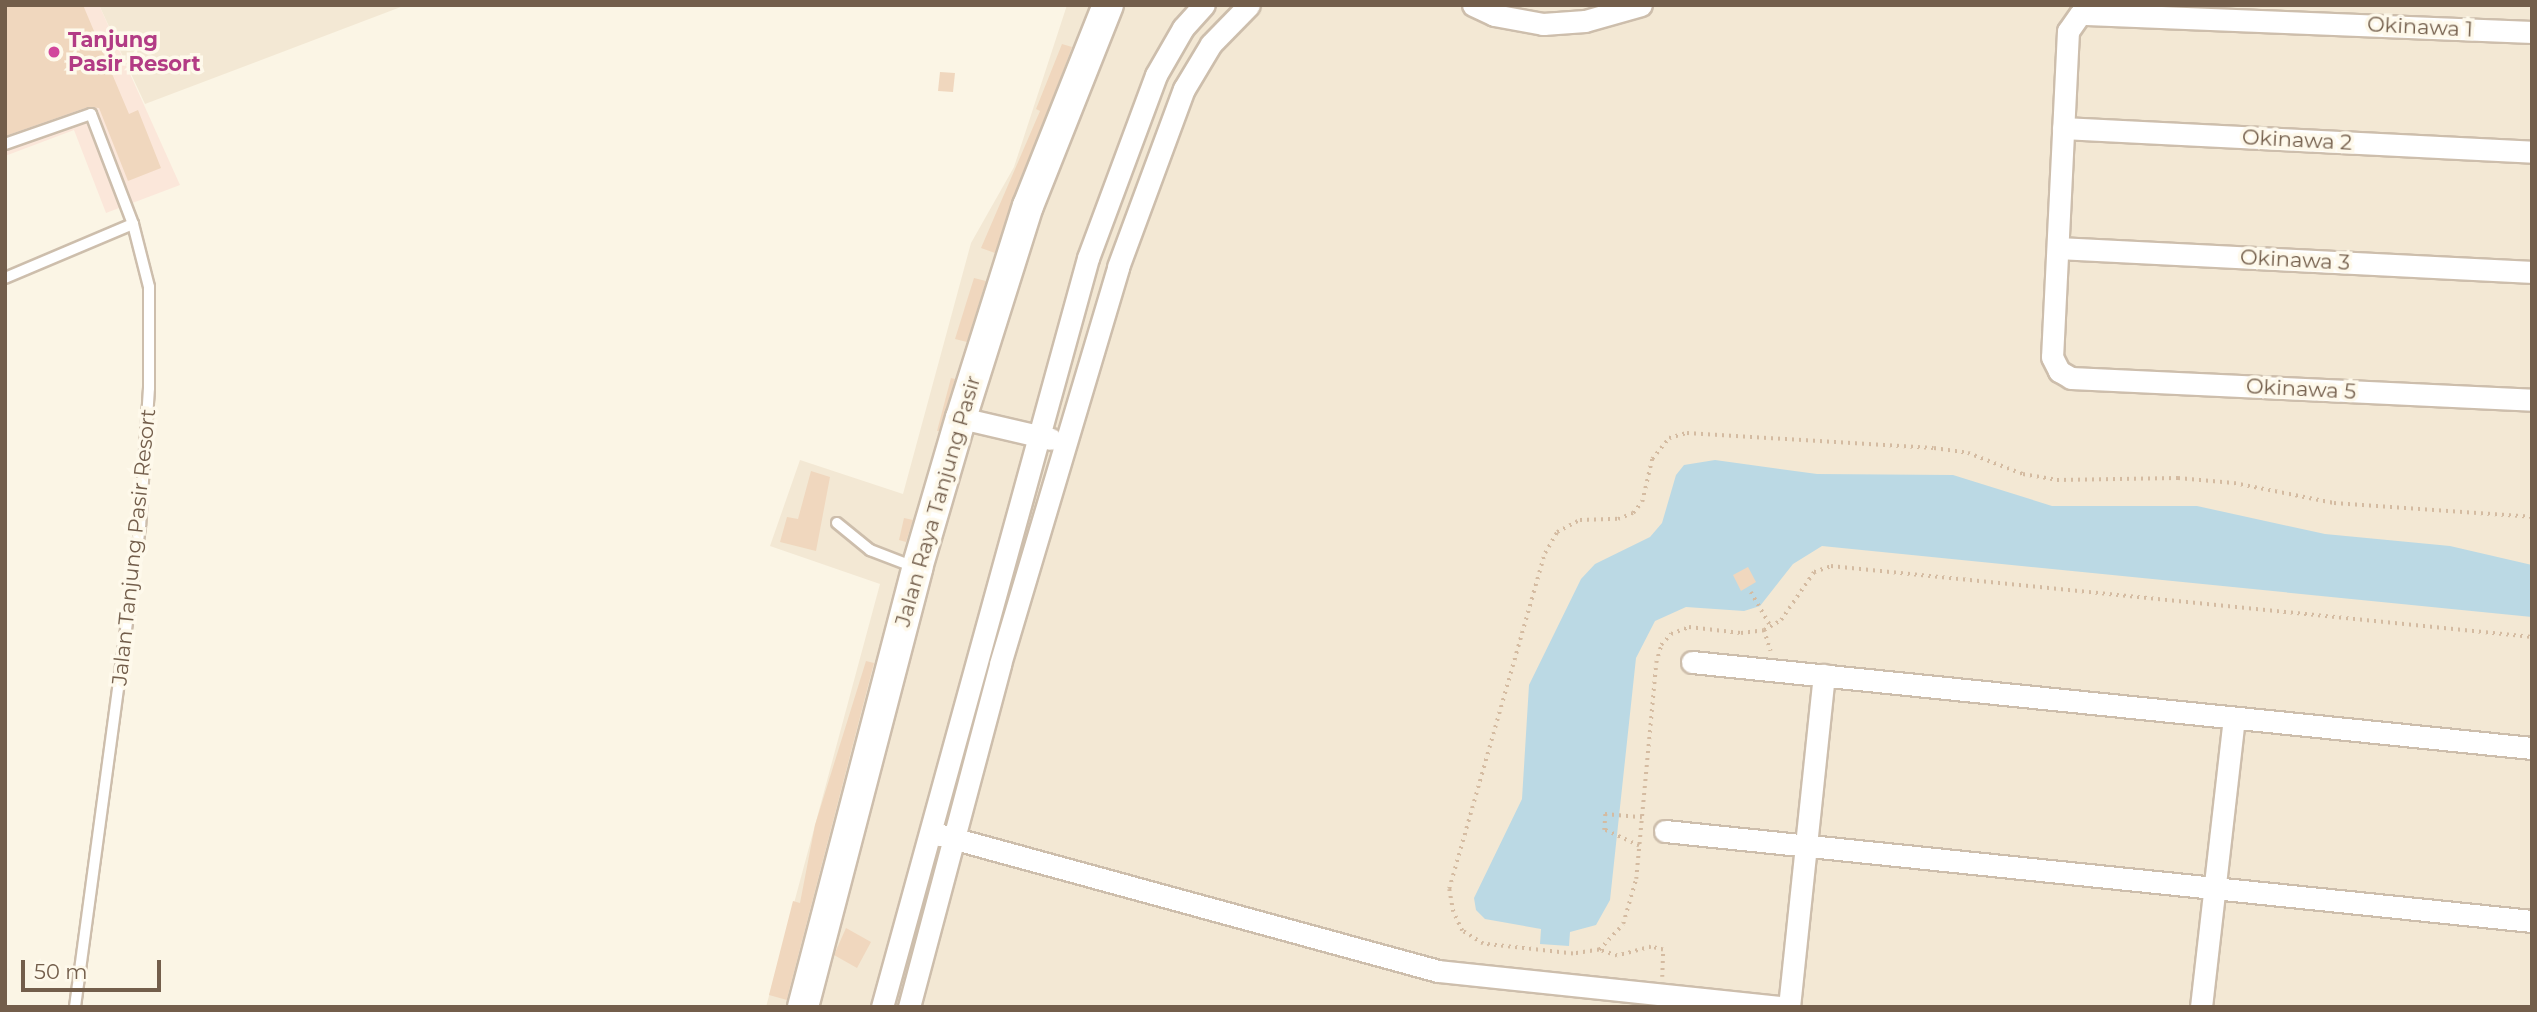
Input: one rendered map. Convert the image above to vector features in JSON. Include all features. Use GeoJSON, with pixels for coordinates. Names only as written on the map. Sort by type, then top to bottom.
{"type":"FeatureCollection","features":[{"type":"Feature","properties":{"kind":"street","name":"Jalan Raya Tanjung Pasir"},"geometry":{"type":"LineString","coordinates":[[803,1007],[917,568],[961,418],[1028,206],[1108,5]]}},
{"type":"Feature","properties":{"kind":"street"},"geometry":{"type":"LineString","coordinates":[[882,1007],[1088,258],[1156,75],[1183,27],[1204,5]]}},
{"type":"Feature","properties":{"kind":"street"},"geometry":{"type":"LineString","coordinates":[[909,1007],[953,838],[1118,267],[1184,89],[1211,44],[1249,5]]}},
{"type":"Feature","properties":{"kind":"street"},"geometry":{"type":"LineString","coordinates":[[1473,5],[1494,15],[1543,24],[1585,21],[1641,5]]}},
{"type":"Feature","properties":{"kind":"street","name":"Okinawa 1"},"geometry":{"type":"LineString","coordinates":[[2063,128],[2068,31],[2080,14],[2098,12],[2532,33]]}},
{"type":"Feature","properties":{"kind":"street"},"geometry":{"type":"LineString","coordinates":[[2058,248],[2063,128]]}},
{"type":"Feature","properties":{"kind":"street","name":"Okinawa 2"},"geometry":{"type":"LineString","coordinates":[[2063,128],[2532,152]]}},
{"type":"Feature","properties":{"kind":"street","name":"Okinawa 3"},"geometry":{"type":"LineString","coordinates":[[2058,248],[2532,272]]}},
{"type":"Feature","properties":{"kind":"street","name":"Okinawa 5"},"geometry":{"type":"LineString","coordinates":[[2058,248],[2052,357],[2059,371],[2071,378],[2532,400]]}},
{"type":"Feature","properties":{"kind":"street"},"geometry":{"type":"LineString","coordinates":[[961,418],[1066,443]]}},
{"type":"Feature","properties":{"kind":"street"},"geometry":{"type":"LineString","coordinates":[[1692,662],[2532,748]]}},
{"type":"Feature","properties":{"kind":"street"},"geometry":{"type":"LineString","coordinates":[[1789,1007],[1824,675]]}},
{"type":"Feature","properties":{"kind":"street"},"geometry":{"type":"LineString","coordinates":[[2201,1007],[2234,718]]}},
{"type":"Feature","properties":{"kind":"street"},"geometry":{"type":"LineString","coordinates":[[1665,831],[2532,921]]}},
{"type":"Feature","properties":{"kind":"street"},"geometry":{"type":"LineString","coordinates":[[929,832],[1438,971],[1783,1007]]}},
{"type":"Feature","properties":{"kind":"lane","name":"Jalan Tanjung Pasir Resort"},"geometry":{"type":"LineString","coordinates":[[5,144],[91,114],[133,225],[149,287],[146,449],[124,663],[75,1007]]}},
{"type":"Feature","properties":{"kind":"lane"},"geometry":{"type":"LineString","coordinates":[[5,278],[133,225]]}},
{"type":"Feature","properties":{"kind":"lane"},"geometry":{"type":"LineString","coordinates":[[837,523],[870,550],[917,568]]}},
{"type":"Feature","properties":{"kind":"path"},"geometry":{"type":"LineString","coordinates":[[1661,994],[1663,950],[1651,947],[1617,956],[1599,950],[1573,954],[1483,944],[1462,931],[1453,912],[1450,889],[1545,553],[1557,532],[1580,520],[1618,519],[1633,513],[1642,502],[1652,459],[1670,438],[1687,433],[1934,448],[1968,453],[2023,474],[2057,480],[2178,478],[2234,483],[2334,503],[2532,517]]}},
{"type":"Feature","properties":{"kind":"path"},"geometry":{"type":"LineString","coordinates":[[1599,950],[1623,924],[1639,846],[1656,663],[1661,646],[1671,634],[1689,627],[1741,633],[1771,626],[1781,620],[1815,572],[1831,566],[2532,637]]}},
{"type":"Feature","properties":{"kind":"path"},"geometry":{"type":"LineString","coordinates":[[1751,592],[1771,626]]}},
{"type":"Feature","properties":{"kind":"path"},"geometry":{"type":"LineString","coordinates":[[1639,846],[1604,830],[1605,814],[1642,817]]}},
{"type":"Feature","properties":{"kind":"shaded area"},"geometry":{"type":"Polygon","coordinates":[[[5,5],[99,5],[180,185],[106,213],[74,130],[5,156],[5,5]]]}},
{"type":"Feature","properties":{"kind":"shaded area"},"geometry":{"type":"Polygon","coordinates":[[[99,5],[406,5],[145,104],[99,5]]]}},
{"type":"Feature","properties":{"kind":"shaded area"},"geometry":{"type":"Polygon","coordinates":[[[1067,5],[2532,5],[2532,1007],[766,1007],[880,584],[770,546],[800,460],[903,494],[971,243],[1014,167],[1067,5]]]}},
{"type":"Feature","properties":{"kind":"water"},"geometry":{"type":"Polygon","coordinates":[[[1715,460],[1817,474],[1953,475],[2052,506],[2197,506],[2325,534],[2450,546],[2532,565],[2532,617],[1822,546],[1793,564],[1760,606],[1744,611],[1686,607],[1655,621],[1636,658],[1610,900],[1596,925],[1570,932],[1569,946],[1540,944],[1541,929],[1485,919],[1476,910],[1474,898],[1522,799],[1529,685],[1581,579],[1595,564],[1650,537],[1662,523],[1676,475],[1684,465],[1715,460]]]}},
{"type":"Feature","properties":{"kind":"building","name":"Tanjung Pasir Resort"},"geometry":{"type":"Polygon","coordinates":[[[5,5],[83,5],[129,114],[138,110],[161,168],[128,181],[99,108],[88,107],[5,136],[5,5]]]}},
{"type":"Feature","properties":{"kind":"building"},"geometry":{"type":"Polygon","coordinates":[[[1062,44],[1072,47],[995,253],[981,248],[1040,111],[1036,109],[1062,44]]]}},
{"type":"Feature","properties":{"kind":"building"},"geometry":{"type":"Polygon","coordinates":[[[940,72],[955,73],[953,92],[938,91],[940,72]]]}},
{"type":"Feature","properties":{"kind":"building"},"geometry":{"type":"Polygon","coordinates":[[[974,278],[986,281],[967,342],[955,339],[974,278]]]}},
{"type":"Feature","properties":{"kind":"building"},"geometry":{"type":"Polygon","coordinates":[[[951,378],[955,379],[937,431],[951,378]]]}},
{"type":"Feature","properties":{"kind":"building"},"geometry":{"type":"Polygon","coordinates":[[[811,471],[830,477],[816,551],[780,542],[787,517],[798,519],[811,471]]]}},
{"type":"Feature","properties":{"kind":"building"},"geometry":{"type":"Polygon","coordinates":[[[904,518],[913,520],[906,542],[899,540],[904,518]]]}},
{"type":"Feature","properties":{"kind":"building"},"geometry":{"type":"Polygon","coordinates":[[[1748,567],[1756,582],[1741,591],[1733,575],[1748,567]]]}},
{"type":"Feature","properties":{"kind":"building"},"geometry":{"type":"Polygon","coordinates":[[[866,661],[874,663],[787,1000],[769,995],[793,901],[800,903],[815,825],[866,661]]]}},
{"type":"Feature","properties":{"kind":"building"},"geometry":{"type":"Polygon","coordinates":[[[846,928],[871,942],[857,968],[834,955],[846,928]]]}},
{"type":"Feature","properties":{"kind":"place","name":"Tanjung Pasir Resort"},"geometry":{"type":"Point","coordinates":[54,52]}}]}
